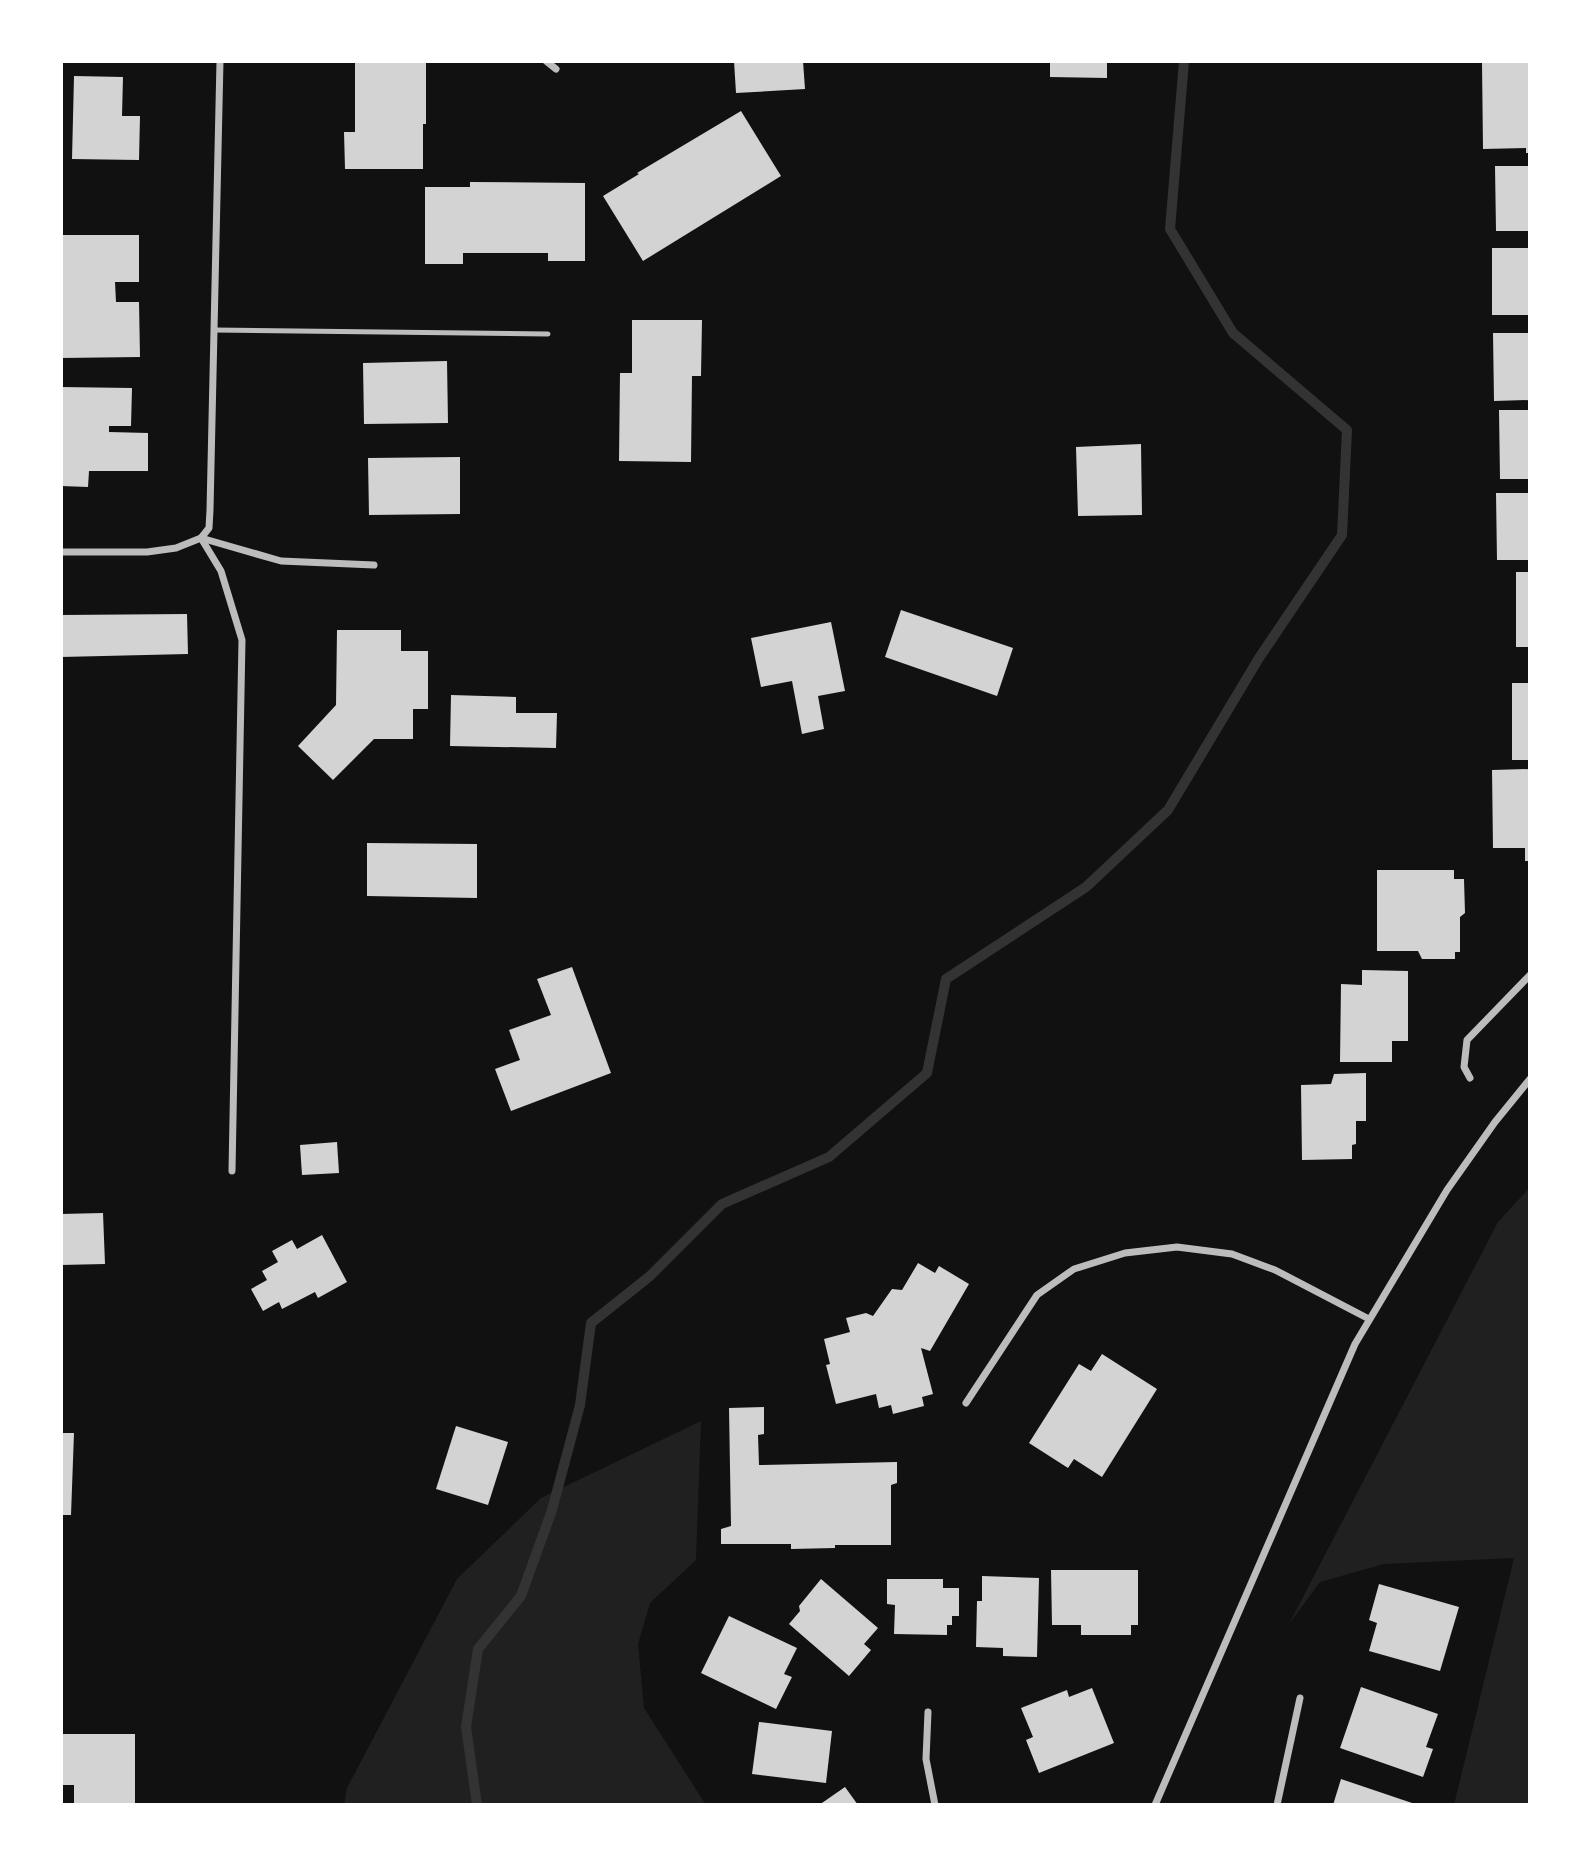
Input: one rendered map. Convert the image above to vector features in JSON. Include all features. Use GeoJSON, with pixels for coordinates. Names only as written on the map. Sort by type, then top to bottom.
{"type":"FeatureCollection","features":[{"type":"Feature","properties":{"kind":"street"},"geometry":{"type":"LineString","coordinates":[[61,552],[147,552],[176,548],[201,538],[209,528],[220,61]]}},
{"type":"Feature","properties":{"kind":"street"},"geometry":{"type":"LineString","coordinates":[[546,61],[556,69]]}},
{"type":"Feature","properties":{"kind":"street"},"geometry":{"type":"LineString","coordinates":[[201,538],[281,561],[374,565]]}},
{"type":"Feature","properties":{"kind":"street"},"geometry":{"type":"LineString","coordinates":[[201,538],[222,571],[242,640],[232,1171]]}},
{"type":"Feature","properties":{"kind":"street"},"geometry":{"type":"LineString","coordinates":[[1470,1077],[1464,1068],[1467,1040],[1530,975]]}},
{"type":"Feature","properties":{"kind":"street"},"geometry":{"type":"LineString","coordinates":[[1155,1805],[1355,1343],[1447,1190],[1530,1079]]}},
{"type":"Feature","properties":{"kind":"street"},"geometry":{"type":"LineString","coordinates":[[966,1403],[1037,1296],[1074,1269],[1125,1253],[1177,1247],[1232,1254],[1275,1270],[1369,1319]]}},
{"type":"Feature","properties":{"kind":"street"},"geometry":{"type":"LineString","coordinates":[[1277,1805],[1300,1698]]}},
{"type":"Feature","properties":{"kind":"street"},"geometry":{"type":"LineString","coordinates":[[928,1712],[926,1759],[935,1805]]}},
{"type":"Feature","properties":{"kind":"lane"},"geometry":{"type":"LineString","coordinates":[[214,330],[548,334]]}},
{"type":"Feature","properties":{"kind":"shaded area"},"geometry":{"type":"Polygon","coordinates":[[[1530,1187],[1530,1805],[1454,1805],[1514,1558],[1384,1564],[1320,1582],[1289,1624],[1498,1222],[1530,1187]]]}},
{"type":"Feature","properties":{"kind":"shaded area"},"geometry":{"type":"Polygon","coordinates":[[[701,1421],[696,1560],[650,1603],[638,1644],[644,1708],[706,1805],[344,1805],[347,1788],[457,1579],[541,1498],[701,1421]]]}},
{"type":"Feature","properties":{"kind":"building"},"geometry":{"type":"Polygon","coordinates":[[[355,61],[426,61],[423,169],[345,169],[344,132],[355,132],[355,61]]]}},
{"type":"Feature","properties":{"kind":"building"},"geometry":{"type":"Polygon","coordinates":[[[734,61],[803,61],[805,89],[736,93],[734,61]]]}},
{"type":"Feature","properties":{"kind":"building"},"geometry":{"type":"Polygon","coordinates":[[[1050,61],[1107,61],[1107,78],[1050,77],[1050,61]]]}},
{"type":"Feature","properties":{"kind":"building"},"geometry":{"type":"Polygon","coordinates":[[[1530,62],[1530,153],[1526,153],[1526,148],[1483,149],[1482,63],[1530,62]]]}},
{"type":"Feature","properties":{"kind":"building"},"geometry":{"type":"Polygon","coordinates":[[[74,76],[123,77],[122,116],[140,116],[139,160],[72,159],[74,76]]]}},
{"type":"Feature","properties":{"kind":"building"},"geometry":{"type":"Polygon","coordinates":[[[741,111],[781,176],[643,261],[603,196],[741,111]]]}},
{"type":"Feature","properties":{"kind":"building"},"geometry":{"type":"Polygon","coordinates":[[[1495,166],[1530,166],[1530,231],[1496,231],[1495,166]]]}},
{"type":"Feature","properties":{"kind":"building"},"geometry":{"type":"Polygon","coordinates":[[[470,182],[585,183],[585,261],[548,261],[548,253],[463,253],[463,264],[425,264],[425,187],[470,187],[470,182]]]}},
{"type":"Feature","properties":{"kind":"building"},"geometry":{"type":"Polygon","coordinates":[[[61,235],[139,235],[139,282],[115,282],[116,302],[139,302],[140,357],[61,358],[61,235]]]}},
{"type":"Feature","properties":{"kind":"building"},"geometry":{"type":"Polygon","coordinates":[[[1492,248],[1530,248],[1530,315],[1492,315],[1492,248]]]}},
{"type":"Feature","properties":{"kind":"building"},"geometry":{"type":"Polygon","coordinates":[[[632,320],[702,320],[701,376],[692,376],[691,462],[619,461],[620,373],[632,373],[632,320]]]}},
{"type":"Feature","properties":{"kind":"building"},"geometry":{"type":"Polygon","coordinates":[[[1493,333],[1530,333],[1530,400],[1494,401],[1493,333]]]}},
{"type":"Feature","properties":{"kind":"building"},"geometry":{"type":"Polygon","coordinates":[[[447,361],[448,423],[364,424],[363,363],[447,361]]]}},
{"type":"Feature","properties":{"kind":"building"},"geometry":{"type":"Polygon","coordinates":[[[61,387],[132,388],[131,426],[109,426],[109,432],[148,433],[148,471],[89,471],[88,487],[61,486],[61,387]]]}},
{"type":"Feature","properties":{"kind":"building"},"geometry":{"type":"Polygon","coordinates":[[[1499,410],[1530,410],[1530,479],[1500,479],[1499,410]]]}},
{"type":"Feature","properties":{"kind":"building"},"geometry":{"type":"Polygon","coordinates":[[[1141,444],[1142,515],[1078,516],[1076,447],[1141,444]]]}},
{"type":"Feature","properties":{"kind":"building"},"geometry":{"type":"Polygon","coordinates":[[[460,457],[460,514],[369,515],[368,458],[460,457]]]}},
{"type":"Feature","properties":{"kind":"building"},"geometry":{"type":"Polygon","coordinates":[[[1496,493],[1530,493],[1530,560],[1497,560],[1496,493]]]}},
{"type":"Feature","properties":{"kind":"building"},"geometry":{"type":"Polygon","coordinates":[[[1516,572],[1530,572],[1530,647],[1516,647],[1516,572]]]}},
{"type":"Feature","properties":{"kind":"building"},"geometry":{"type":"Polygon","coordinates":[[[901,610],[1013,648],[997,696],[885,657],[901,610]]]}},
{"type":"Feature","properties":{"kind":"building"},"geometry":{"type":"Polygon","coordinates":[[[187,614],[188,654],[61,657],[61,615],[187,614]]]}},
{"type":"Feature","properties":{"kind":"building"},"geometry":{"type":"Polygon","coordinates":[[[831,622],[845,691],[818,696],[824,729],[802,734],[792,681],[761,687],[751,638],[831,622]]]}},
{"type":"Feature","properties":{"kind":"building"},"geometry":{"type":"Polygon","coordinates":[[[337,630],[401,630],[401,651],[428,651],[428,709],[413,709],[413,739],[374,739],[333,780],[298,746],[336,705],[337,630]]]}},
{"type":"Feature","properties":{"kind":"building"},"geometry":{"type":"Polygon","coordinates":[[[1512,683],[1530,683],[1530,760],[1512,760],[1512,683]]]}},
{"type":"Feature","properties":{"kind":"building"},"geometry":{"type":"Polygon","coordinates":[[[451,695],[516,697],[516,713],[557,713],[556,748],[450,746],[451,695]]]}},
{"type":"Feature","properties":{"kind":"building"},"geometry":{"type":"Polygon","coordinates":[[[1530,769],[1530,861],[1525,861],[1525,848],[1493,848],[1492,770],[1530,769]]]}},
{"type":"Feature","properties":{"kind":"building"},"geometry":{"type":"Polygon","coordinates":[[[367,843],[477,844],[477,898],[367,896],[367,843]]]}},
{"type":"Feature","properties":{"kind":"building"},"geometry":{"type":"Polygon","coordinates":[[[1377,870],[1454,870],[1454,879],[1464,879],[1465,913],[1460,917],[1460,952],[1455,952],[1455,959],[1422,959],[1418,951],[1377,951],[1377,870]]]}},
{"type":"Feature","properties":{"kind":"building"},"geometry":{"type":"Polygon","coordinates":[[[572,967],[611,1073],[511,1111],[495,1069],[520,1060],[509,1030],[551,1015],[537,979],[572,967]]]}},
{"type":"Feature","properties":{"kind":"building"},"geometry":{"type":"Polygon","coordinates":[[[1362,970],[1408,971],[1408,1041],[1392,1041],[1392,1062],[1340,1062],[1341,984],[1362,985],[1362,970]]]}},
{"type":"Feature","properties":{"kind":"building"},"geometry":{"type":"Polygon","coordinates":[[[1366,1073],[1366,1121],[1356,1121],[1356,1144],[1352,1145],[1352,1159],[1302,1160],[1301,1085],[1331,1084],[1334,1074],[1366,1073]]]}},
{"type":"Feature","properties":{"kind":"building"},"geometry":{"type":"Polygon","coordinates":[[[337,1142],[339,1173],[302,1175],[300,1145],[337,1142]]]}},
{"type":"Feature","properties":{"kind":"building"},"geometry":{"type":"Polygon","coordinates":[[[103,1213],[105,1264],[61,1265],[61,1214],[103,1213]]]}},
{"type":"Feature","properties":{"kind":"building"},"geometry":{"type":"Polygon","coordinates":[[[322,1235],[347,1282],[318,1298],[315,1292],[282,1309],[279,1302],[263,1311],[251,1289],[267,1280],[262,1271],[278,1262],[272,1251],[292,1240],[297,1249],[322,1235]]]}},
{"type":"Feature","properties":{"kind":"building"},"geometry":{"type":"Polygon","coordinates":[[[918,1263],[935,1273],[939,1266],[969,1284],[930,1351],[921,1348],[933,1394],[922,1397],[924,1406],[893,1414],[891,1405],[879,1408],[876,1394],[836,1404],[826,1365],[830,1364],[824,1339],[850,1332],[846,1318],[866,1313],[873,1316],[892,1289],[902,1290],[918,1263]]]}},
{"type":"Feature","properties":{"kind":"building"},"geometry":{"type":"Polygon","coordinates":[[[1102,1354],[1157,1389],[1102,1477],[1074,1459],[1068,1468],[1029,1443],[1079,1364],[1091,1371],[1102,1354]]]}},
{"type":"Feature","properties":{"kind":"building"},"geometry":{"type":"Polygon","coordinates":[[[764,1407],[764,1434],[758,1435],[759,1465],[897,1462],[897,1483],[891,1485],[891,1545],[835,1545],[835,1548],[791,1549],[791,1544],[721,1544],[721,1529],[731,1526],[729,1408],[764,1407]]]}},
{"type":"Feature","properties":{"kind":"building"},"geometry":{"type":"Polygon","coordinates":[[[456,1426],[508,1442],[488,1505],[436,1489],[456,1426]]]}},
{"type":"Feature","properties":{"kind":"building"},"geometry":{"type":"Polygon","coordinates":[[[61,1433],[74,1433],[71,1515],[61,1515],[61,1433]]]}},
{"type":"Feature","properties":{"kind":"building"},"geometry":{"type":"Polygon","coordinates":[[[1051,1570],[1138,1570],[1138,1625],[1131,1625],[1131,1635],[1081,1635],[1081,1625],[1052,1625],[1051,1570]]]}},
{"type":"Feature","properties":{"kind":"building"},"geometry":{"type":"Polygon","coordinates":[[[982,1576],[1039,1578],[1037,1657],[1003,1656],[1003,1648],[976,1647],[977,1601],[982,1601],[982,1576]]]}},
{"type":"Feature","properties":{"kind":"building"},"geometry":{"type":"Polygon","coordinates":[[[821,1579],[878,1628],[864,1644],[871,1650],[849,1676],[789,1624],[800,1611],[799,1606],[821,1579]]]}},
{"type":"Feature","properties":{"kind":"building"},"geometry":{"type":"Polygon","coordinates":[[[887,1579],[943,1579],[943,1588],[959,1588],[959,1616],[952,1616],[952,1625],[947,1625],[947,1635],[894,1634],[895,1605],[887,1604],[887,1579]]]}},
{"type":"Feature","properties":{"kind":"building"},"geometry":{"type":"Polygon","coordinates":[[[1379,1584],[1459,1607],[1440,1671],[1369,1651],[1377,1623],[1369,1620],[1379,1584]]]}},
{"type":"Feature","properties":{"kind":"building"},"geometry":{"type":"Polygon","coordinates":[[[729,1616],[797,1648],[784,1674],[792,1677],[776,1709],[701,1673],[729,1616]]]}},
{"type":"Feature","properties":{"kind":"building"},"geometry":{"type":"Polygon","coordinates":[[[1361,1687],[1438,1714],[1426,1747],[1433,1749],[1423,1777],[1340,1748],[1361,1687]]]}},
{"type":"Feature","properties":{"kind":"building"},"geometry":{"type":"Polygon","coordinates":[[[1092,1688],[1114,1743],[1039,1773],[1026,1740],[1033,1737],[1021,1708],[1067,1690],[1069,1697],[1092,1688]]]}},
{"type":"Feature","properties":{"kind":"building"},"geometry":{"type":"Polygon","coordinates":[[[759,1722],[832,1731],[826,1783],[752,1774],[759,1722]]]}},
{"type":"Feature","properties":{"kind":"building"},"geometry":{"type":"Polygon","coordinates":[[[61,1734],[135,1734],[135,1805],[74,1805],[74,1785],[61,1785],[61,1734]]]}},
{"type":"Feature","properties":{"kind":"building"},"geometry":{"type":"Polygon","coordinates":[[[1341,1779],[1415,1804],[1415,1805],[1333,1805],[1341,1779]]]}},
{"type":"Feature","properties":{"kind":"building"},"geometry":{"type":"Polygon","coordinates":[[[845,1787],[858,1805],[819,1805],[845,1787]]]}},
{"type":"Feature","properties":{"kind":"waterway"},"geometry":{"type":"LineString","coordinates":[[477,1805],[466,1727],[478,1649],[521,1596],[552,1510],[580,1405],[591,1323],[650,1276],[722,1204],[829,1157],[927,1073],[946,979],[1086,887],[1168,810],[1259,658],[1342,535],[1347,430],[1233,333],[1170,229],[1184,61]]}}]}
